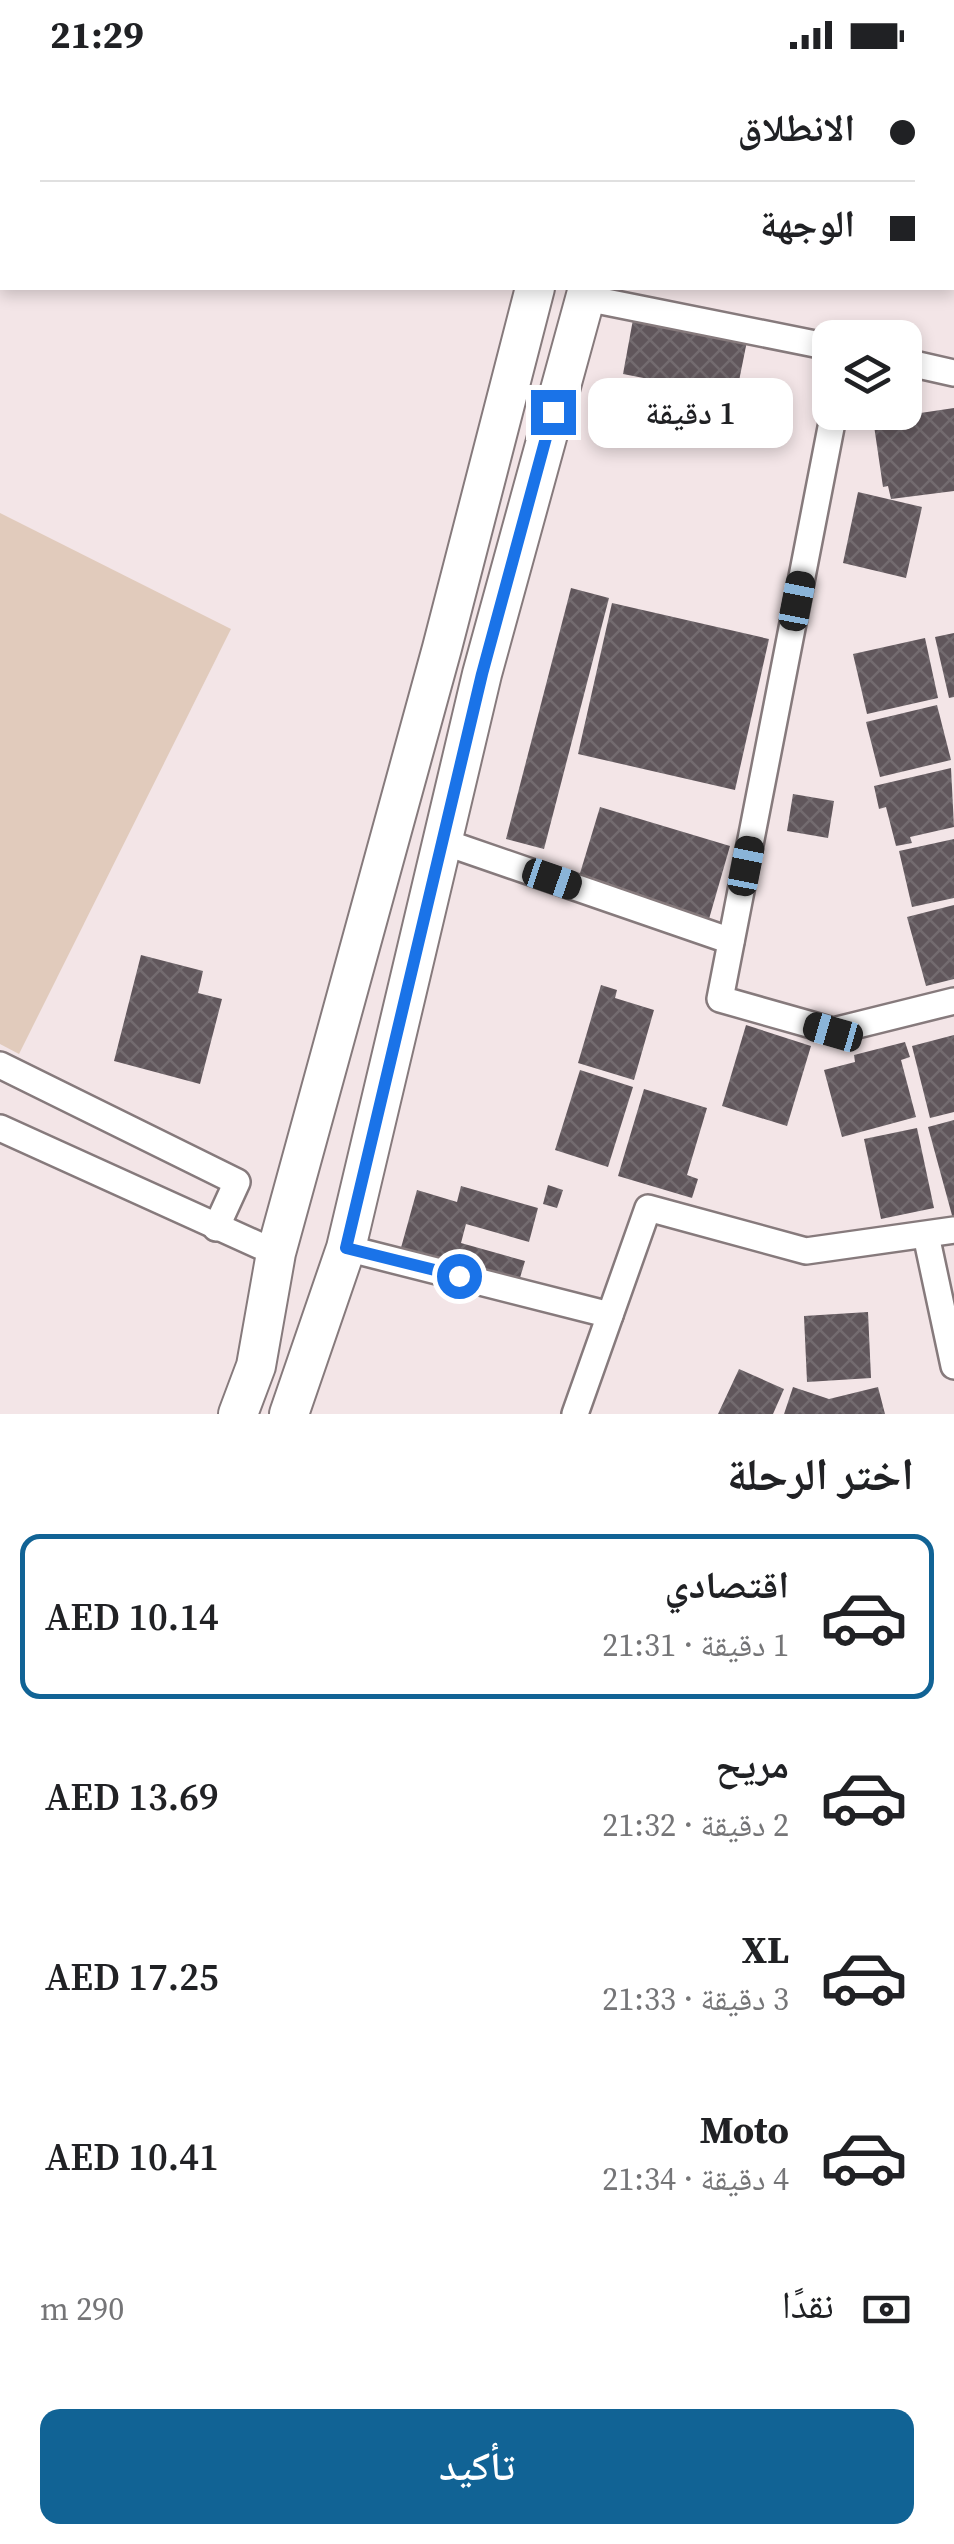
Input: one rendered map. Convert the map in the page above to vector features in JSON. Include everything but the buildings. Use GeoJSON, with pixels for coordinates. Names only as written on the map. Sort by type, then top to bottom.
{"type":"FeatureCollection","features":[{"type":"Feature","properties":{"kind":"main road"},"geometry":{"type":"LineString","coordinates":[[238,1414],[256,1366],[276,1253],[442,648],[534,290]]}},
{"type":"Feature","properties":{"kind":"main road"},"geometry":{"type":"LineString","coordinates":[[290,1414],[346,1248],[482,674],[588,293]]}},
{"type":"Feature","properties":{"kind":"street"},"geometry":{"type":"LineString","coordinates":[[588,293],[812,343]]}},
{"type":"Feature","properties":{"kind":"street"},"geometry":{"type":"LineString","coordinates":[[922,366],[954,373]]}},
{"type":"Feature","properties":{"kind":"street"},"geometry":{"type":"LineString","coordinates":[[830,430],[720,999],[833,1032],[954,1001]]}},
{"type":"Feature","properties":{"kind":"street"},"geometry":{"type":"LineString","coordinates":[[444,842],[731,941]]}},
{"type":"Feature","properties":{"kind":"street"},"geometry":{"type":"LineString","coordinates":[[0,1065],[237,1182],[216,1228]]}},
{"type":"Feature","properties":{"kind":"street"},"geometry":{"type":"LineString","coordinates":[[0,1128],[276,1253]]}},
{"type":"Feature","properties":{"kind":"street"},"geometry":{"type":"LineString","coordinates":[[575,1414],[648,1208],[806,1251],[954,1230]]}},
{"type":"Feature","properties":{"kind":"street"},"geometry":{"type":"LineString","coordinates":[[926,1235],[954,1366]]}},
{"type":"Feature","properties":{"kind":"street"},"geometry":{"type":"LineString","coordinates":[[346,1248],[610,1315]]}},
{"type":"Feature","properties":{"kind":"shaded area"},"geometry":{"type":"Polygon","coordinates":[[[0,513],[231,629],[19,1054],[0,1044],[0,513]]]}},
{"type":"Feature","properties":{"kind":"route"},"geometry":{"type":"LineString","coordinates":[[459,1276],[346,1248],[482,674],[553,412]]}}]}
